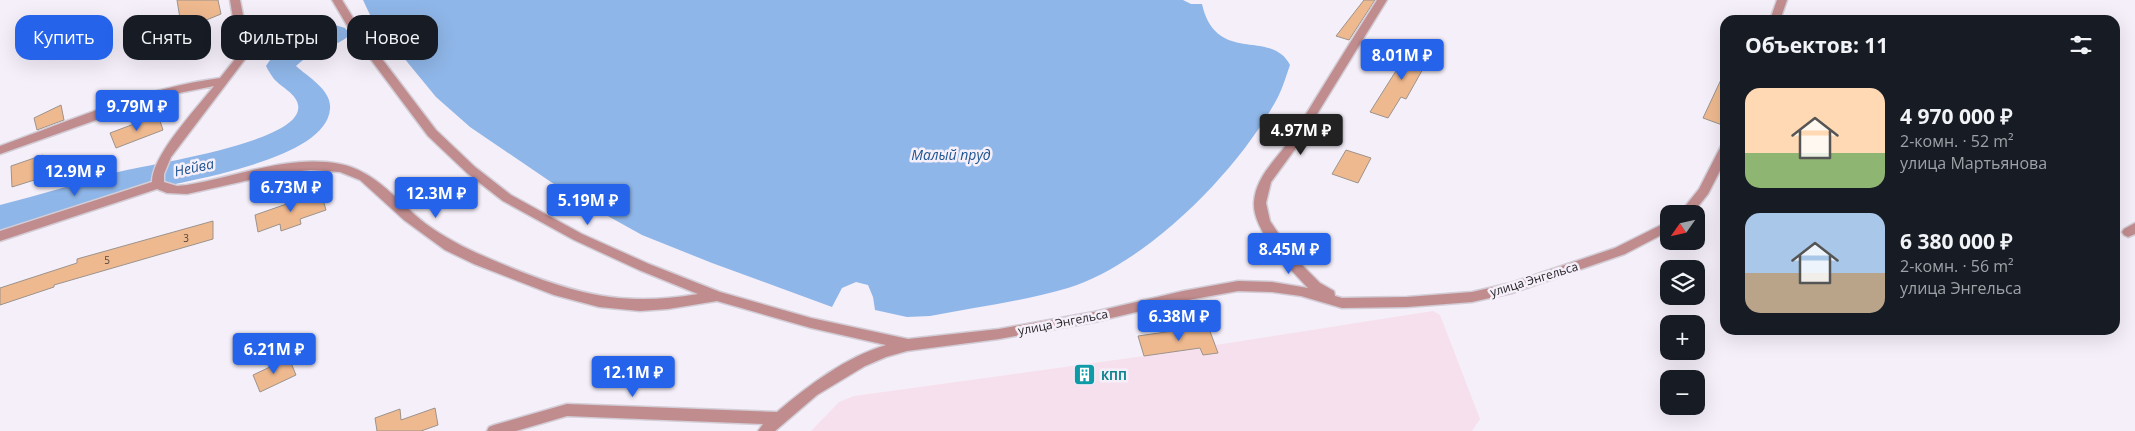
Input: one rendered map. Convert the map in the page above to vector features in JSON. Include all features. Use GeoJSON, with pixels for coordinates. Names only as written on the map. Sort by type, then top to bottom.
{"type":"FeatureCollection","features":[{"type":"Feature","properties":{"kind":"street"},"geometry":{"type":"LineString","coordinates":[[158,184],[161,164],[241,58],[242,47],[239,17],[234,4],[235,0]]}},
{"type":"Feature","properties":{"kind":"street"},"geometry":{"type":"LineString","coordinates":[[337,0],[358,35],[432,134],[507,198],[578,237],[644,267],[717,296],[812,323],[907,345]]}},
{"type":"Feature","properties":{"kind":"street"},"geometry":{"type":"LineString","coordinates":[[1342,303],[1315,287],[1290,262],[1264,222],[1260,203],[1265,181],[1294,142],[1382,0]]}},
{"type":"Feature","properties":{"kind":"street"},"geometry":{"type":"LineString","coordinates":[[1777,15],[1782,0]]}},
{"type":"Feature","properties":{"kind":"street"},"geometry":{"type":"LineString","coordinates":[[0,150],[162,93],[194,85],[224,81]]}},
{"type":"Feature","properties":{"kind":"street"},"geometry":{"type":"LineString","coordinates":[[1692,205],[1704,191],[1720,159]]}},
{"type":"Feature","properties":{"kind":"street"},"geometry":{"type":"LineString","coordinates":[[0,236],[158,184],[166,188],[178,190],[240,176],[316,166],[338,168],[355,173],[372,183],[400,210],[444,243],[463,254],[544,286],[606,303],[631,305],[660,305],[717,296]]}},
{"type":"Feature","properties":{"kind":"street","name":"улица Энгельса"},"geometry":{"type":"LineString","coordinates":[[765,431],[812,391],[860,362],[882,352],[907,345],[989,335],[1094,317],[1183,296],[1238,286],[1272,287],[1301,291],[1342,303],[1407,302],[1472,297],[1512,288],[1620,251],[1660,230]]}},
{"type":"Feature","properties":{"kind":"street"},"geometry":{"type":"LineString","coordinates":[[494,431],[566,410],[780,418]]}},
{"type":"Feature","properties":{"kind":"shaded area"},"geometry":{"type":"Polygon","coordinates":[[[1433,311],[1440,315],[1480,419],[1472,431],[811,431],[839,402],[854,396],[1144,356],[1138,336],[1208,326],[1216,345],[1433,311]]]}},
{"type":"Feature","properties":{"kind":"water","name":"Малый пруд"},"geometry":{"type":"Polygon","coordinates":[[[363,0],[1183,0],[1191,4],[1202,4],[1209,23],[1219,34],[1231,41],[1271,49],[1282,54],[1290,65],[1278,97],[1261,125],[1216,183],[1159,236],[1129,258],[1098,276],[1051,293],[930,316],[907,317],[875,310],[873,297],[868,285],[856,282],[842,288],[832,307],[642,235],[570,195],[470,127],[436,97],[406,60],[438,60],[438,15],[370,15],[363,0]]]}},
{"type":"Feature","properties":{"kind":"building"},"geometry":{"type":"Polygon","coordinates":[[[177,0],[218,0],[221,14],[211,18],[211,15],[179,15],[177,0]]]}},
{"type":"Feature","properties":{"kind":"building"},"geometry":{"type":"Polygon","coordinates":[[[1364,0],[1375,0],[1349,40],[1336,36],[1364,0]]]}},
{"type":"Feature","properties":{"kind":"building"},"geometry":{"type":"Polygon","coordinates":[[[1413,44],[1433,51],[1406,99],[1401,97],[1388,118],[1370,112],[1413,44]]]}},
{"type":"Feature","properties":{"kind":"building"},"geometry":{"type":"Polygon","coordinates":[[[1720,82],[1720,124],[1703,118],[1720,82]]]}},
{"type":"Feature","properties":{"kind":"building"},"geometry":{"type":"Polygon","coordinates":[[[61,105],[64,120],[37,130],[34,118],[61,105]]]}},
{"type":"Feature","properties":{"kind":"building"},"geometry":{"type":"Polygon","coordinates":[[[158,115],[163,130],[116,148],[110,133],[158,115]]]}},
{"type":"Feature","properties":{"kind":"building"},"geometry":{"type":"Polygon","coordinates":[[[1346,150],[1371,158],[1358,183],[1332,174],[1346,150]]]}},
{"type":"Feature","properties":{"kind":"building"},"geometry":{"type":"Polygon","coordinates":[[[43,155],[44,177],[12,187],[11,166],[43,155]]]}},
{"type":"Feature","properties":{"kind":"building"},"geometry":{"type":"Polygon","coordinates":[[[321,192],[326,210],[300,219],[301,224],[281,231],[280,224],[258,232],[255,215],[321,192]]]}},
{"type":"Feature","properties":{"kind":"building"},"geometry":{"type":"Polygon","coordinates":[[[213,221],[213,239],[54,285],[54,287],[0,305],[0,288],[77,263],[77,259],[213,221]]]}},
{"type":"Feature","properties":{"kind":"building"},"geometry":{"type":"Polygon","coordinates":[[[1208,326],[1218,353],[1203,355],[1200,348],[1144,356],[1138,336],[1208,326]]]}},
{"type":"Feature","properties":{"kind":"building"},"geometry":{"type":"Polygon","coordinates":[[[289,358],[296,375],[260,392],[253,375],[289,358]]]}},
{"type":"Feature","properties":{"kind":"building"},"geometry":{"type":"Polygon","coordinates":[[[435,408],[438,425],[421,431],[377,431],[375,418],[400,409],[401,420],[435,408]]]}},
{"type":"Feature","properties":{"kind":"waterway","name":"Нейва"},"geometry":{"type":"LineString","coordinates":[[0,218],[135,180],[232,159],[260,151],[284,141],[303,129],[313,116],[315,107],[308,93],[284,71],[281,66],[285,60]]}},
{"type":"Feature","properties":{"kind":"place","name":"КПП"},"geometry":{"type":"Point","coordinates":[1085,375]}}]}
